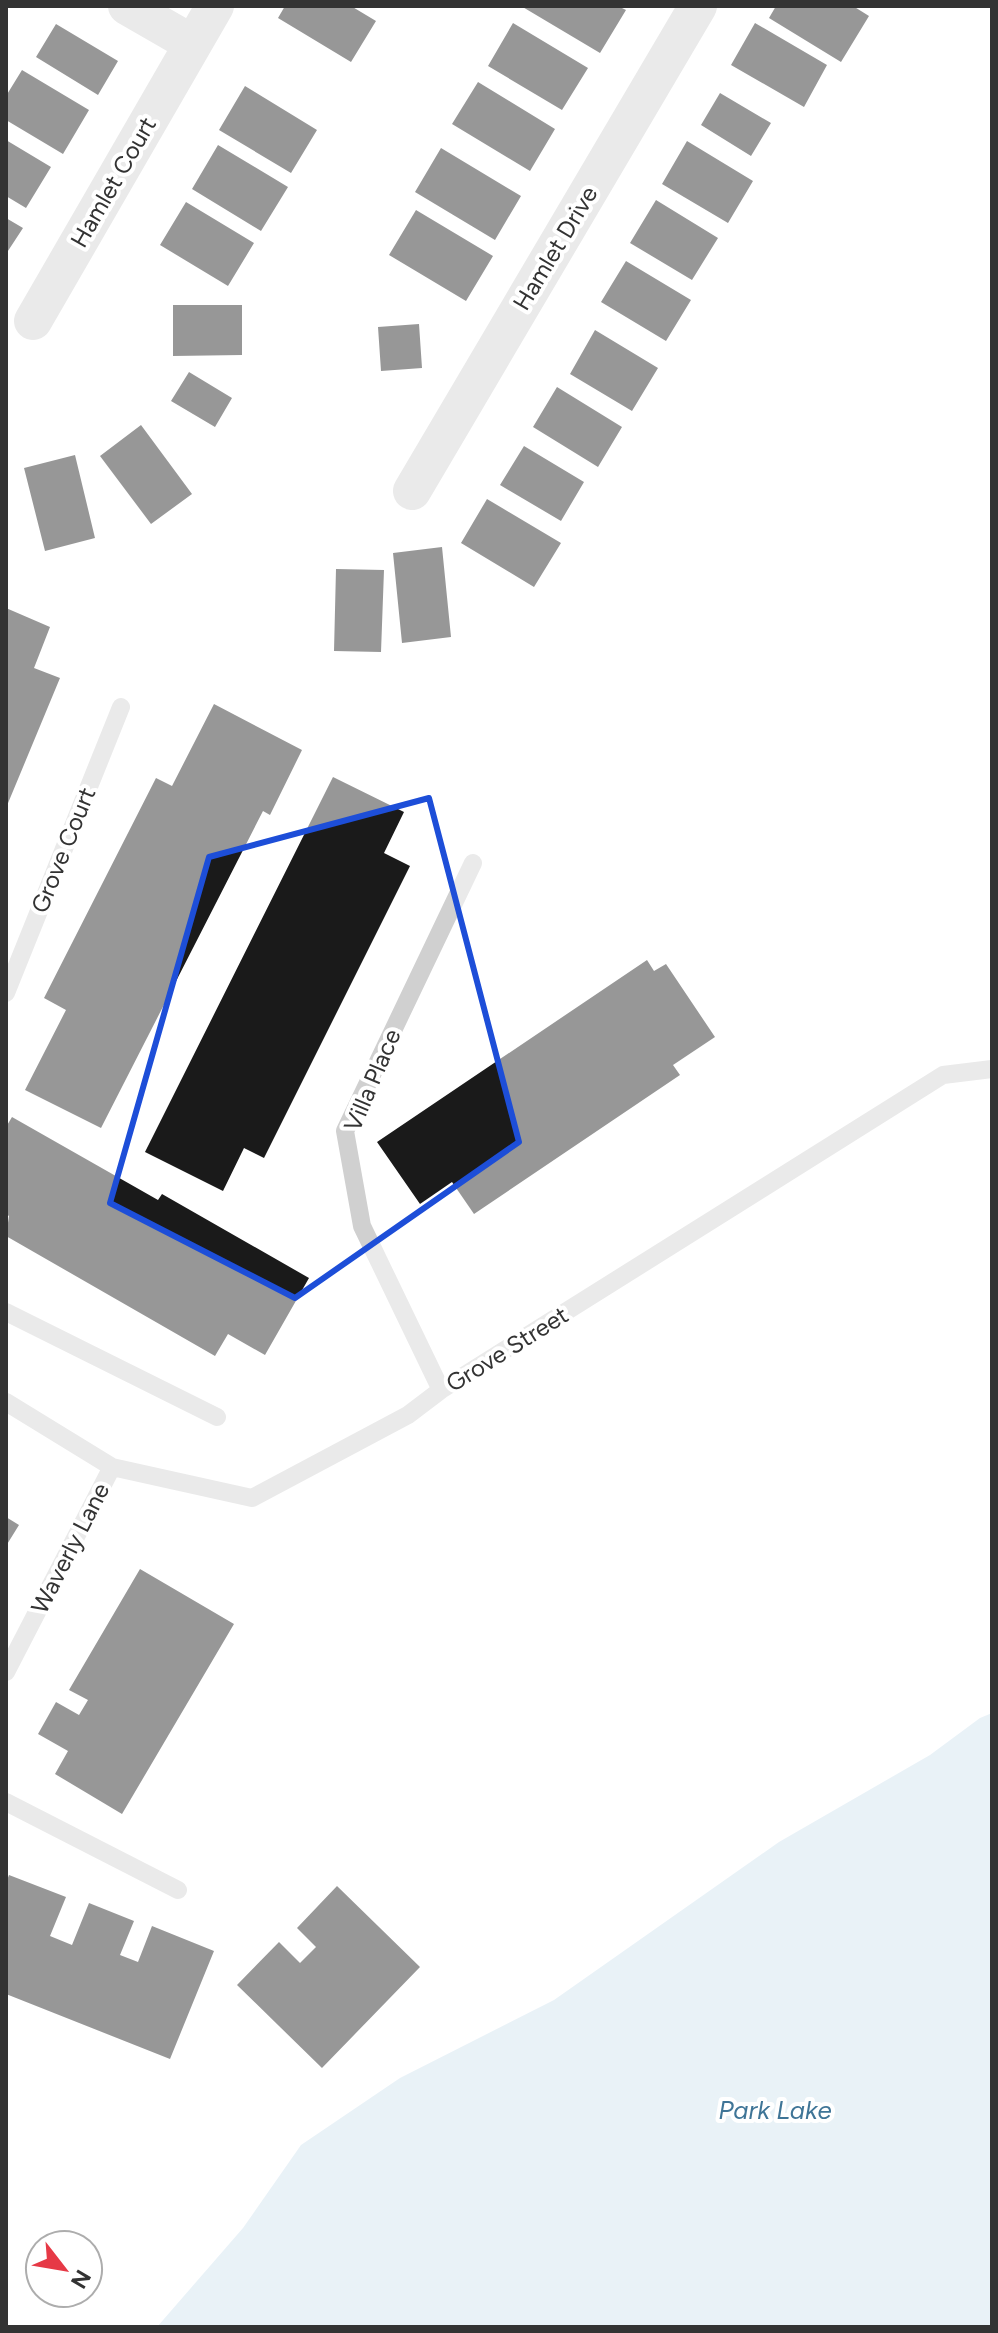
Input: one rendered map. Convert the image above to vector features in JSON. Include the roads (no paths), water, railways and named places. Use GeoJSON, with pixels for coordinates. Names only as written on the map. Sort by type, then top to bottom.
{"type":"FeatureCollection","features":[{"type":"Feature","properties":{"kind":"street"},"geometry":{"type":"LineString","coordinates":[[127,6],[193,44],[215,6]]}},
{"type":"Feature","properties":{"kind":"street","name":"Hamlet Drive"},"geometry":{"type":"LineString","coordinates":[[412,491],[698,6]]}},
{"type":"Feature","properties":{"kind":"street","name":"Hamlet Court"},"geometry":{"type":"LineString","coordinates":[[33,321],[193,44]]}},
{"type":"Feature","properties":{"kind":"lane","name":"Grove Court"},"geometry":{"type":"LineString","coordinates":[[6,993],[121,707]]}},
{"type":"Feature","properties":{"kind":"lane","name":"Villa Place"},"geometry":{"type":"LineString","coordinates":[[441,1390],[362,1226],[345,1131],[473,863]]}},
{"type":"Feature","properties":{"kind":"lane","name":"Grove Street"},"geometry":{"type":"LineString","coordinates":[[6,1402],[112,1467],[252,1498],[408,1415],[441,1390],[943,1075],[992,1069]]}},
{"type":"Feature","properties":{"kind":"lane"},"geometry":{"type":"LineString","coordinates":[[6,1312],[217,1417]]}},
{"type":"Feature","properties":{"kind":"lane","name":"Waverly Lane"},"geometry":{"type":"LineString","coordinates":[[6,1672],[112,1467]]}},
{"type":"Feature","properties":{"kind":"lane"},"geometry":{"type":"LineString","coordinates":[[6,1802],[178,1890]]}},
{"type":"Feature","properties":{"kind":"water","name":"Park Lake"},"geometry":{"type":"Polygon","coordinates":[[[992,1713],[992,2327],[157,2327],[243,2228],[301,2145],[400,2078],[554,2000],[779,1842],[930,1755],[980,1718],[992,1713]]]}}]}
